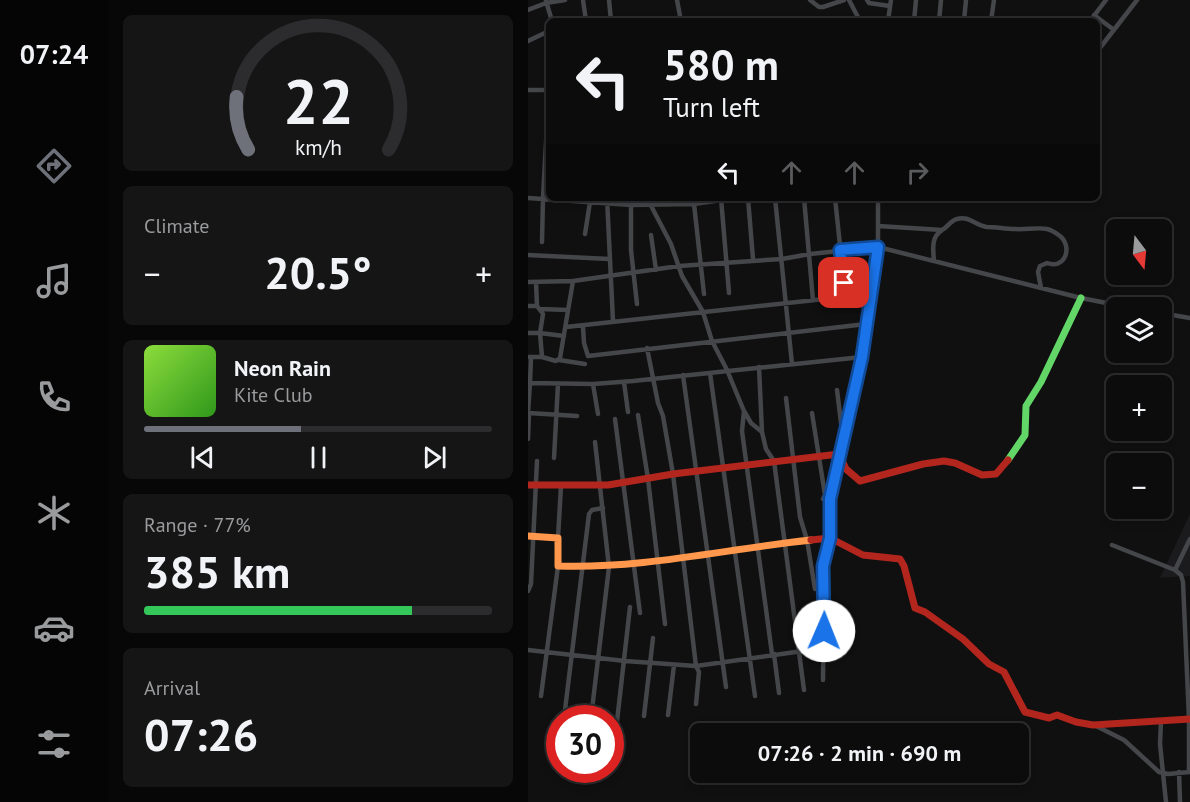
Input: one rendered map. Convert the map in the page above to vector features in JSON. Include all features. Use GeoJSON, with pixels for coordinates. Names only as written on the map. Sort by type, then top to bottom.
{"type":"FeatureCollection","features":[{"type":"Feature","properties":{"kind":"street"},"geometry":{"type":"LineString","coordinates":[[528,10],[546,1],[565,0]]}},
{"type":"Feature","properties":{"kind":"street"},"geometry":{"type":"LineString","coordinates":[[583,0],[586,18]]}},
{"type":"Feature","properties":{"kind":"street"},"geometry":{"type":"LineString","coordinates":[[609,0],[611,18]]}},
{"type":"Feature","properties":{"kind":"street"},"geometry":{"type":"LineString","coordinates":[[677,0],[680,18]]}},
{"type":"Feature","properties":{"kind":"street"},"geometry":{"type":"LineString","coordinates":[[810,0],[823,7],[844,0]]}},
{"type":"Feature","properties":{"kind":"street"},"geometry":{"type":"LineString","coordinates":[[849,0],[858,18]]}},
{"type":"Feature","properties":{"kind":"street"},"geometry":{"type":"LineString","coordinates":[[867,0],[869,3],[890,3],[888,18]]}},
{"type":"Feature","properties":{"kind":"street"},"geometry":{"type":"LineString","coordinates":[[914,18],[916,0]]}},
{"type":"Feature","properties":{"kind":"street"},"geometry":{"type":"LineString","coordinates":[[939,18],[941,0]]}},
{"type":"Feature","properties":{"kind":"street"},"geometry":{"type":"LineString","coordinates":[[964,18],[966,0]]}},
{"type":"Feature","properties":{"kind":"street"},"geometry":{"type":"LineString","coordinates":[[991,18],[994,0]]}},
{"type":"Feature","properties":{"kind":"street"},"geometry":{"type":"LineString","coordinates":[[1092,18],[1106,0]]}},
{"type":"Feature","properties":{"kind":"street"},"geometry":{"type":"LineString","coordinates":[[1100,48],[1137,0]]}},
{"type":"Feature","properties":{"kind":"street"},"geometry":{"type":"LineString","coordinates":[[546,1],[551,18]]}},
{"type":"Feature","properties":{"kind":"street"},"geometry":{"type":"LineString","coordinates":[[1094,15],[1098,18]]}},
{"type":"Feature","properties":{"kind":"street"},"geometry":{"type":"LineString","coordinates":[[1100,20],[1114,30]]}},
{"type":"Feature","properties":{"kind":"street"},"geometry":{"type":"LineString","coordinates":[[528,41],[546,32]]}},
{"type":"Feature","properties":{"kind":"street"},"geometry":{"type":"LineString","coordinates":[[528,90],[546,89]]}},
{"type":"Feature","properties":{"kind":"street"},"geometry":{"type":"LineString","coordinates":[[542,242],[546,178]]}},
{"type":"Feature","properties":{"kind":"street"},"geometry":{"type":"LineString","coordinates":[[528,198],[546,198]]}},
{"type":"Feature","properties":{"kind":"street"},"geometry":{"type":"LineString","coordinates":[[586,201],[595,201]]}},
{"type":"Feature","properties":{"kind":"street"},"geometry":{"type":"LineString","coordinates":[[613,321],[607,201],[651,206],[710,201]]}},
{"type":"Feature","properties":{"kind":"street"},"geometry":{"type":"LineString","coordinates":[[648,201],[671,244],[682,276],[703,312],[712,342],[728,370],[744,411],[751,423],[762,432]]}},
{"type":"Feature","properties":{"kind":"street"},"geometry":{"type":"LineString","coordinates":[[721,201],[729,293]]}},
{"type":"Feature","properties":{"kind":"street"},"geometry":{"type":"LineString","coordinates":[[748,201],[753,260]]}},
{"type":"Feature","properties":{"kind":"street"},"geometry":{"type":"LineString","coordinates":[[775,201],[792,364]]}},
{"type":"Feature","properties":{"kind":"street"},"geometry":{"type":"LineString","coordinates":[[804,201],[813,300]]}},
{"type":"Feature","properties":{"kind":"street"},"geometry":{"type":"LineString","coordinates":[[835,201],[844,283]]}},
{"type":"Feature","properties":{"kind":"street"},"geometry":{"type":"LineString","coordinates":[[823,680],[823,559],[830,538],[830,499],[862,357],[878,247],[878,201]]}},
{"type":"Feature","properties":{"kind":"street"},"geometry":{"type":"LineString","coordinates":[[585,234],[590,202]]}},
{"type":"Feature","properties":{"kind":"street"},"geometry":{"type":"LineString","coordinates":[[694,204],[704,294]]}},
{"type":"Feature","properties":{"kind":"street"},"geometry":{"type":"LineString","coordinates":[[631,205],[633,274],[637,304]]}},
{"type":"Feature","properties":{"kind":"street"},"geometry":{"type":"LineString","coordinates":[[934,261],[933,241],[936,234],[955,219],[963,218],[984,226],[1013,229],[1046,228],[1054,231],[1066,242],[1068,249],[1064,260],[1059,264],[1054,265],[1047,262],[1040,266],[1038,272],[1041,288]]}},
{"type":"Feature","properties":{"kind":"street"},"geometry":{"type":"LineString","coordinates":[[878,226],[942,230]]}},
{"type":"Feature","properties":{"kind":"street"},"geometry":{"type":"LineString","coordinates":[[651,235],[656,270]]}},
{"type":"Feature","properties":{"kind":"street"},"geometry":{"type":"LineString","coordinates":[[528,282],[573,281],[679,266],[782,259],[878,247],[1106,303]]}},
{"type":"Feature","properties":{"kind":"street"},"geometry":{"type":"LineString","coordinates":[[528,255],[609,259]]}},
{"type":"Feature","properties":{"kind":"street"},"geometry":{"type":"LineString","coordinates":[[559,360],[573,281]]}},
{"type":"Feature","properties":{"kind":"street"},"geometry":{"type":"LineString","coordinates":[[536,282],[538,307],[543,318],[540,333],[542,357]]}},
{"type":"Feature","properties":{"kind":"street"},"geometry":{"type":"LineString","coordinates":[[566,327],[583,327],[613,321],[871,294]]}},
{"type":"Feature","properties":{"kind":"street"},"geometry":{"type":"LineString","coordinates":[[839,454],[846,469],[860,481],[923,464],[944,461],[955,463],[982,475],[996,474],[1005,465],[1025,435],[1026,406],[1041,382],[1081,298]]}},
{"type":"Feature","properties":{"kind":"street"},"geometry":{"type":"LineString","coordinates":[[528,306],[568,310]]}},
{"type":"Feature","properties":{"kind":"street"},"geometry":{"type":"LineString","coordinates":[[1172,315],[1190,318]]}},
{"type":"Feature","properties":{"kind":"street"},"geometry":{"type":"LineString","coordinates":[[583,327],[588,356],[866,324]]}},
{"type":"Feature","properties":{"kind":"street"},"geometry":{"type":"LineString","coordinates":[[528,333],[564,336]]}},
{"type":"Feature","properties":{"kind":"street"},"geometry":{"type":"LineString","coordinates":[[647,348],[652,378],[663,416],[673,474],[696,666],[699,672],[696,704]]}},
{"type":"Feature","properties":{"kind":"street"},"geometry":{"type":"LineString","coordinates":[[528,440],[530,357],[585,364]]}},
{"type":"Feature","properties":{"kind":"street"},"geometry":{"type":"LineString","coordinates":[[530,383],[624,382],[862,357]]}},
{"type":"Feature","properties":{"kind":"street"},"geometry":{"type":"LineString","coordinates":[[759,367],[762,432],[766,449],[774,461],[804,690]]}},
{"type":"Feature","properties":{"kind":"street"},"geometry":{"type":"LineString","coordinates":[[710,373],[755,696]]}},
{"type":"Feature","properties":{"kind":"street"},"geometry":{"type":"LineString","coordinates":[[682,375],[726,687]]}},
{"type":"Feature","properties":{"kind":"street"},"geometry":{"type":"LineString","coordinates":[[624,382],[628,412]]}},
{"type":"Feature","properties":{"kind":"street"},"geometry":{"type":"LineString","coordinates":[[554,458],[558,384]]}},
{"type":"Feature","properties":{"kind":"street"},"geometry":{"type":"LineString","coordinates":[[593,384],[598,414]]}},
{"type":"Feature","properties":{"kind":"street"},"geometry":{"type":"LineString","coordinates":[[837,390],[844,435]]}},
{"type":"Feature","properties":{"kind":"street"},"geometry":{"type":"LineString","coordinates":[[786,398],[800,517],[807,540],[815,589]]}},
{"type":"Feature","properties":{"kind":"street"},"geometry":{"type":"LineString","coordinates":[[744,411],[742,425],[747,466],[779,693]]}},
{"type":"Feature","properties":{"kind":"street"},"geometry":{"type":"LineString","coordinates":[[528,413],[577,416]]}},
{"type":"Feature","properties":{"kind":"street"},"geometry":{"type":"LineString","coordinates":[[812,413],[825,495],[823,498]]}},
{"type":"Feature","properties":{"kind":"street"},"geometry":{"type":"LineString","coordinates":[[638,415],[665,624]]}},
{"type":"Feature","properties":{"kind":"street"},"geometry":{"type":"LineString","coordinates":[[615,419],[640,613]]}},
{"type":"Feature","properties":{"kind":"street"},"geometry":{"type":"LineString","coordinates":[[593,705],[609,567],[595,442]]}},
{"type":"Feature","properties":{"kind":"street"},"geometry":{"type":"LineString","coordinates":[[532,486],[625,483],[673,474],[839,454]]}},
{"type":"Feature","properties":{"kind":"street"},"geometry":{"type":"LineString","coordinates":[[528,591],[531,584],[532,486],[537,461]]}},
{"type":"Feature","properties":{"kind":"street"},"geometry":{"type":"LineString","coordinates":[[541,696],[558,566],[561,486]]}},
{"type":"Feature","properties":{"kind":"street"},"geometry":{"type":"LineString","coordinates":[[566,705],[590,512],[603,508]]}},
{"type":"Feature","properties":{"kind":"street"},"geometry":{"type":"LineString","coordinates":[[531,537],[558,538]]}},
{"type":"Feature","properties":{"kind":"street"},"geometry":{"type":"LineString","coordinates":[[558,566],[635,565],[758,546],[830,538],[863,555],[900,559],[904,566],[915,609],[925,612],[970,645],[989,664],[1004,672],[1025,712],[1049,718],[1057,715],[1093,725],[1190,719]]}},
{"type":"Feature","properties":{"kind":"street"},"geometry":{"type":"LineString","coordinates":[[1175,570],[1190,539]]}},
{"type":"Feature","properties":{"kind":"street"},"geometry":{"type":"LineString","coordinates":[[1093,725],[1124,740],[1159,772],[1189,771],[1187,622],[1181,575],[1175,570],[1112,544]]}},
{"type":"Feature","properties":{"kind":"street"},"geometry":{"type":"LineString","coordinates":[[619,705],[630,607]]}},
{"type":"Feature","properties":{"kind":"street"},"geometry":{"type":"LineString","coordinates":[[644,716],[653,638]]}},
{"type":"Feature","properties":{"kind":"street"},"geometry":{"type":"LineString","coordinates":[[817,639],[817,649]]}},
{"type":"Feature","properties":{"kind":"street"},"geometry":{"type":"LineString","coordinates":[[528,650],[696,666],[824,648]]}},
{"type":"Feature","properties":{"kind":"street"},"geometry":{"type":"LineString","coordinates":[[668,716],[675,665]]}},
{"type":"Feature","properties":{"kind":"street"},"geometry":{"type":"LineString","coordinates":[[1161,721],[1160,744],[1166,802]]}},
{"type":"Feature","properties":{"kind":"street"},"geometry":{"type":"LineString","coordinates":[[1179,772],[1180,802]]}},
{"type":"Feature","properties":{"kind":"shaded area"},"geometry":{"type":"Polygon","coordinates":[[[1190,514],[1190,576],[1160,578],[1190,514]]]}},
{"type":"Feature","properties":{"kind":"traffic: fast"},"geometry":{"type":"LineString","coordinates":[[1008,460],[1025,435],[1026,406],[1041,382],[1081,298]]}},
{"type":"Feature","properties":{"kind":"traffic: slow"},"geometry":{"type":"LineString","coordinates":[[528,536],[558,538],[558,566],[653,561],[811,540]]}},
{"type":"Feature","properties":{"kind":"traffic: jam"},"geometry":{"type":"LineString","coordinates":[[528,485],[608,485],[673,474],[839,454],[846,469],[860,481],[923,464],[944,461],[955,463],[982,475],[996,474],[1008,460]]}},
{"type":"Feature","properties":{"kind":"traffic: jam"},"geometry":{"type":"LineString","coordinates":[[811,540],[830,538],[863,555],[900,559],[915,608],[925,612],[963,639],[989,664],[1004,672],[1025,712],[1049,718],[1057,715],[1093,725],[1190,719]]}},
{"type":"Feature","properties":{"kind":"route"},"geometry":{"type":"LineString","coordinates":[[824,631],[823,559],[830,538],[830,499],[862,357],[878,247],[840,250],[844,283]]}}]}
